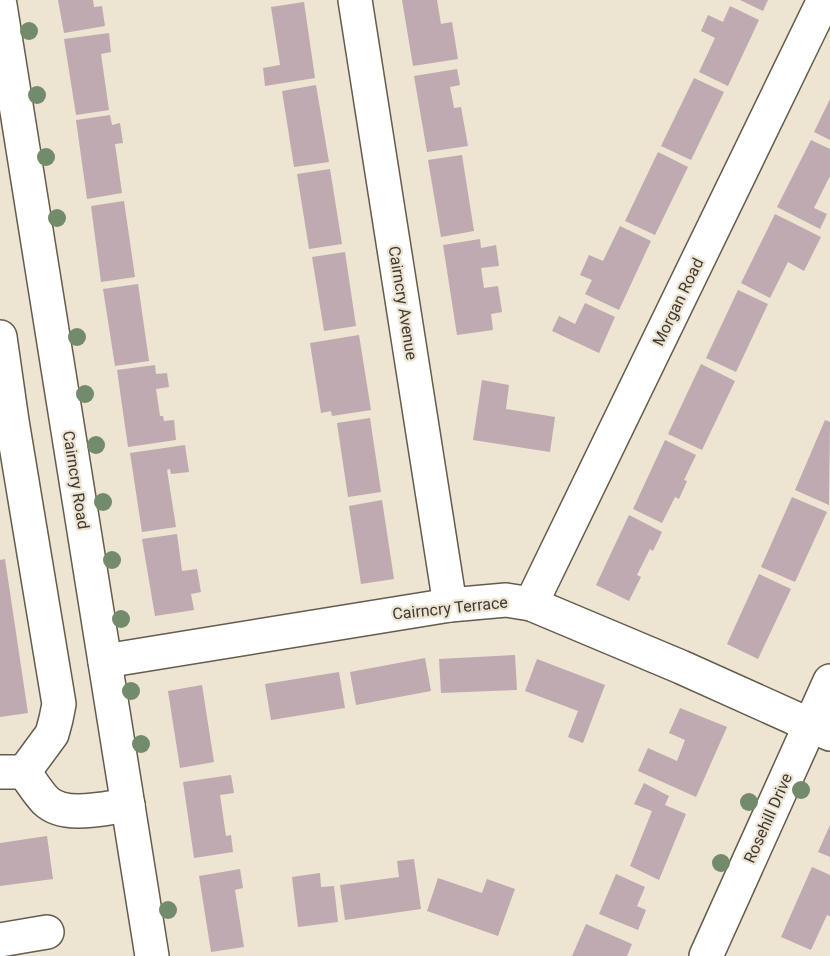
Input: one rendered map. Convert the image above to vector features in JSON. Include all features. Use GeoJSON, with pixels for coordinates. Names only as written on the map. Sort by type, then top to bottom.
{"type":"FeatureCollection","features":[{"type":"Feature","properties":{"kind":"street","name":"Cairncry Avenue"},"geometry":{"type":"LineString","coordinates":[[355,0],[450,605]]}},
{"type":"Feature","properties":{"kind":"street","name":"Morgan Road"},"geometry":{"type":"LineString","coordinates":[[531,604],[824,0]]}},
{"type":"Feature","properties":{"kind":"street","name":"Cairncry Road"},"geometry":{"type":"LineString","coordinates":[[0,5],[152,956]]}},
{"type":"Feature","properties":{"kind":"street"},"geometry":{"type":"LineString","coordinates":[[0,337],[59,704],[52,734],[12,772],[47,802],[58,808],[81,811],[128,805]]}},
{"type":"Feature","properties":{"kind":"street","name":"Cairncry Terrace"},"geometry":{"type":"LineString","coordinates":[[105,661],[450,605],[506,600],[531,604],[820,729]]}},
{"type":"Feature","properties":{"kind":"street","name":"Rosehill Drive"},"geometry":{"type":"LineString","coordinates":[[706,956],[820,729],[830,681]]}},
{"type":"Feature","properties":{"kind":"street"},"geometry":{"type":"LineString","coordinates":[[0,940],[47,932]]}},
{"type":"Feature","properties":{"kind":"building"},"geometry":{"type":"Polygon","coordinates":[[[58,0],[93,0],[94,7],[102,6],[105,26],[64,33],[58,0]]]}},
{"type":"Feature","properties":{"kind":"building"},"geometry":{"type":"Polygon","coordinates":[[[402,0],[437,0],[441,24],[452,22],[458,59],[413,66],[402,0]]]}},
{"type":"Feature","properties":{"kind":"building"},"geometry":{"type":"Polygon","coordinates":[[[740,0],[768,0],[763,11],[740,0]]]}},
{"type":"Feature","properties":{"kind":"building"},"geometry":{"type":"Polygon","coordinates":[[[304,2],[315,78],[265,86],[263,68],[280,65],[271,7],[304,2]]]}},
{"type":"Feature","properties":{"kind":"building"},"geometry":{"type":"Polygon","coordinates":[[[730,6],[759,20],[728,86],[699,72],[715,38],[701,31],[708,15],[723,22],[730,6]]]}},
{"type":"Feature","properties":{"kind":"building"},"geometry":{"type":"Polygon","coordinates":[[[109,33],[111,52],[101,54],[109,110],[76,115],[64,39],[109,33]]]}},
{"type":"Feature","properties":{"kind":"building"},"geometry":{"type":"Polygon","coordinates":[[[457,69],[460,85],[450,87],[454,108],[461,107],[468,146],[427,152],[414,76],[457,69]]]}},
{"type":"Feature","properties":{"kind":"building"},"geometry":{"type":"Polygon","coordinates":[[[694,78],[724,92],[691,160],[661,146],[694,78]]]}},
{"type":"Feature","properties":{"kind":"building"},"geometry":{"type":"Polygon","coordinates":[[[316,85],[329,162],[294,167],[282,91],[316,85]]]}},
{"type":"Feature","properties":{"kind":"building"},"geometry":{"type":"Polygon","coordinates":[[[830,99],[830,140],[814,132],[830,99]]]}},
{"type":"Feature","properties":{"kind":"building"},"geometry":{"type":"Polygon","coordinates":[[[110,115],[112,125],[120,123],[123,143],[115,144],[122,193],[87,199],[76,120],[110,115]]]}},
{"type":"Feature","properties":{"kind":"building"},"geometry":{"type":"Polygon","coordinates":[[[811,140],[830,149],[830,176],[814,208],[827,214],[820,229],[777,207],[811,140]]]}},
{"type":"Feature","properties":{"kind":"building"},"geometry":{"type":"Polygon","coordinates":[[[658,152],[688,167],[655,235],[625,221],[658,152]]]}},
{"type":"Feature","properties":{"kind":"building"},"geometry":{"type":"Polygon","coordinates":[[[462,155],[474,231],[441,237],[428,160],[462,155]]]}},
{"type":"Feature","properties":{"kind":"building"},"geometry":{"type":"Polygon","coordinates":[[[330,169],[342,244],[309,249],[297,174],[330,169]]]}},
{"type":"Feature","properties":{"kind":"building"},"geometry":{"type":"Polygon","coordinates":[[[124,201],[135,277],[101,282],[91,206],[124,201]]]}},
{"type":"Feature","properties":{"kind":"building"},"geometry":{"type":"Polygon","coordinates":[[[775,214],[821,237],[804,271],[788,262],[770,298],[741,283],[775,214]]]}},
{"type":"Feature","properties":{"kind":"building"},"geometry":{"type":"Polygon","coordinates":[[[620,226],[651,241],[619,310],[585,294],[592,280],[580,275],[589,255],[603,261],[620,226]]]}},
{"type":"Feature","properties":{"kind":"building"},"geometry":{"type":"Polygon","coordinates":[[[480,239],[481,248],[496,245],[499,266],[481,268],[484,288],[498,286],[502,312],[491,314],[493,330],[457,335],[443,245],[480,239]]]}},
{"type":"Feature","properties":{"kind":"building"},"geometry":{"type":"Polygon","coordinates":[[[345,252],[356,326],[324,331],[312,257],[345,252]]]}},
{"type":"Feature","properties":{"kind":"building"},"geometry":{"type":"Polygon","coordinates":[[[138,284],[149,361],[115,366],[103,289],[138,284]]]}},
{"type":"Feature","properties":{"kind":"building"},"geometry":{"type":"Polygon","coordinates":[[[738,290],[768,304],[736,372],[706,358],[738,290]]]}},
{"type":"Feature","properties":{"kind":"building"},"geometry":{"type":"Polygon","coordinates":[[[585,303],[615,317],[599,353],[552,331],[559,316],[575,324],[585,303]]]}},
{"type":"Feature","properties":{"kind":"building"},"geometry":{"type":"Polygon","coordinates":[[[359,335],[371,410],[332,416],[331,411],[321,413],[310,343],[359,335]]]}},
{"type":"Feature","properties":{"kind":"building"},"geometry":{"type":"Polygon","coordinates":[[[701,364],[735,381],[702,450],[668,434],[701,364]]]}},
{"type":"Feature","properties":{"kind":"building"},"geometry":{"type":"Polygon","coordinates":[[[155,365],[156,374],[167,373],[169,387],[156,389],[160,416],[163,416],[164,421],[174,420],[176,440],[128,447],[117,370],[155,365]]]}},
{"type":"Feature","properties":{"kind":"building"},"geometry":{"type":"Polygon","coordinates":[[[482,380],[509,385],[506,409],[555,417],[550,452],[473,440],[482,380]]]}},
{"type":"Feature","properties":{"kind":"building"},"geometry":{"type":"Polygon","coordinates":[[[370,418],[381,492],[348,497],[337,423],[370,418]]]}},
{"type":"Feature","properties":{"kind":"building"},"geometry":{"type":"Polygon","coordinates":[[[825,420],[830,422],[829,505],[795,490],[825,420]]]}},
{"type":"Feature","properties":{"kind":"building"},"geometry":{"type":"Polygon","coordinates":[[[665,440],[696,455],[684,480],[687,481],[679,499],[675,497],[662,523],[633,509],[665,440]]]}},
{"type":"Feature","properties":{"kind":"building"},"geometry":{"type":"Polygon","coordinates":[[[185,445],[189,472],[171,474],[170,469],[167,470],[176,527],[142,532],[130,453],[185,445]]]}},
{"type":"Feature","properties":{"kind":"building"},"geometry":{"type":"Polygon","coordinates":[[[792,497],[827,512],[795,582],[761,567],[792,497]]]}},
{"type":"Feature","properties":{"kind":"building"},"geometry":{"type":"Polygon","coordinates":[[[382,500],[394,579],[361,584],[349,506],[382,500]]]}},
{"type":"Feature","properties":{"kind":"building"},"geometry":{"type":"Polygon","coordinates":[[[629,515],[662,532],[653,551],[650,549],[637,575],[641,577],[629,601],[596,585],[629,515]]]}},
{"type":"Feature","properties":{"kind":"building"},"geometry":{"type":"Polygon","coordinates":[[[177,534],[182,571],[197,569],[201,592],[191,594],[194,610],[155,616],[142,539],[177,534]]]}},
{"type":"Feature","properties":{"kind":"building"},"geometry":{"type":"Polygon","coordinates":[[[5,559],[28,713],[0,717],[0,560],[5,559]]]}},
{"type":"Feature","properties":{"kind":"building"},"geometry":{"type":"Polygon","coordinates":[[[759,574],[791,589],[758,659],[727,644],[759,574]]]}},
{"type":"Feature","properties":{"kind":"building"},"geometry":{"type":"Polygon","coordinates":[[[515,655],[517,690],[441,693],[439,659],[515,655]]]}},
{"type":"Feature","properties":{"kind":"building"},"geometry":{"type":"Polygon","coordinates":[[[425,658],[431,691],[356,705],[350,672],[425,658]]]}},
{"type":"Feature","properties":{"kind":"building"},"geometry":{"type":"Polygon","coordinates":[[[537,659],[605,685],[583,743],[568,737],[578,711],[525,691],[537,659]]]}},
{"type":"Feature","properties":{"kind":"building"},"geometry":{"type":"Polygon","coordinates":[[[339,672],[345,708],[271,720],[265,684],[339,672]]]}},
{"type":"Feature","properties":{"kind":"building"},"geometry":{"type":"Polygon","coordinates":[[[202,685],[214,762],[180,768],[168,691],[202,685]]]}},
{"type":"Feature","properties":{"kind":"building"},"geometry":{"type":"Polygon","coordinates":[[[680,708],[727,727],[696,797],[638,771],[648,748],[677,761],[685,740],[669,733],[680,708]]]}},
{"type":"Feature","properties":{"kind":"building"},"geometry":{"type":"Polygon","coordinates":[[[231,775],[234,793],[220,795],[226,836],[231,835],[233,852],[194,858],[183,782],[231,775]]]}},
{"type":"Feature","properties":{"kind":"building"},"geometry":{"type":"Polygon","coordinates":[[[644,783],[669,796],[665,805],[686,814],[659,880],[630,866],[652,811],[634,804],[644,783]]]}},
{"type":"Feature","properties":{"kind":"building"},"geometry":{"type":"Polygon","coordinates":[[[830,825],[830,857],[818,852],[830,825]]]}},
{"type":"Feature","properties":{"kind":"building"},"geometry":{"type":"Polygon","coordinates":[[[47,836],[53,879],[0,886],[0,843],[47,836]]]}},
{"type":"Feature","properties":{"kind":"building"},"geometry":{"type":"Polygon","coordinates":[[[414,859],[421,909],[345,920],[340,885],[399,877],[397,861],[414,859]]]}},
{"type":"Feature","properties":{"kind":"building"},"geometry":{"type":"Polygon","coordinates":[[[812,867],[830,875],[830,916],[827,915],[811,950],[781,937],[812,867]]]}},
{"type":"Feature","properties":{"kind":"building"},"geometry":{"type":"Polygon","coordinates":[[[240,869],[243,888],[235,890],[244,947],[211,952],[199,876],[240,869]]]}},
{"type":"Feature","properties":{"kind":"building"},"geometry":{"type":"Polygon","coordinates":[[[320,873],[321,887],[334,886],[338,922],[298,927],[292,877],[320,873]]]}},
{"type":"Feature","properties":{"kind":"building"},"geometry":{"type":"Polygon","coordinates":[[[616,874],[645,887],[637,906],[646,910],[638,930],[599,914],[616,874]]]}},
{"type":"Feature","properties":{"kind":"building"},"geometry":{"type":"Polygon","coordinates":[[[438,878],[482,893],[487,879],[515,889],[498,936],[427,911],[438,878]]]}},
{"type":"Feature","properties":{"kind":"building"},"geometry":{"type":"Polygon","coordinates":[[[586,924],[632,944],[627,956],[572,956],[586,924]]]}}]}
